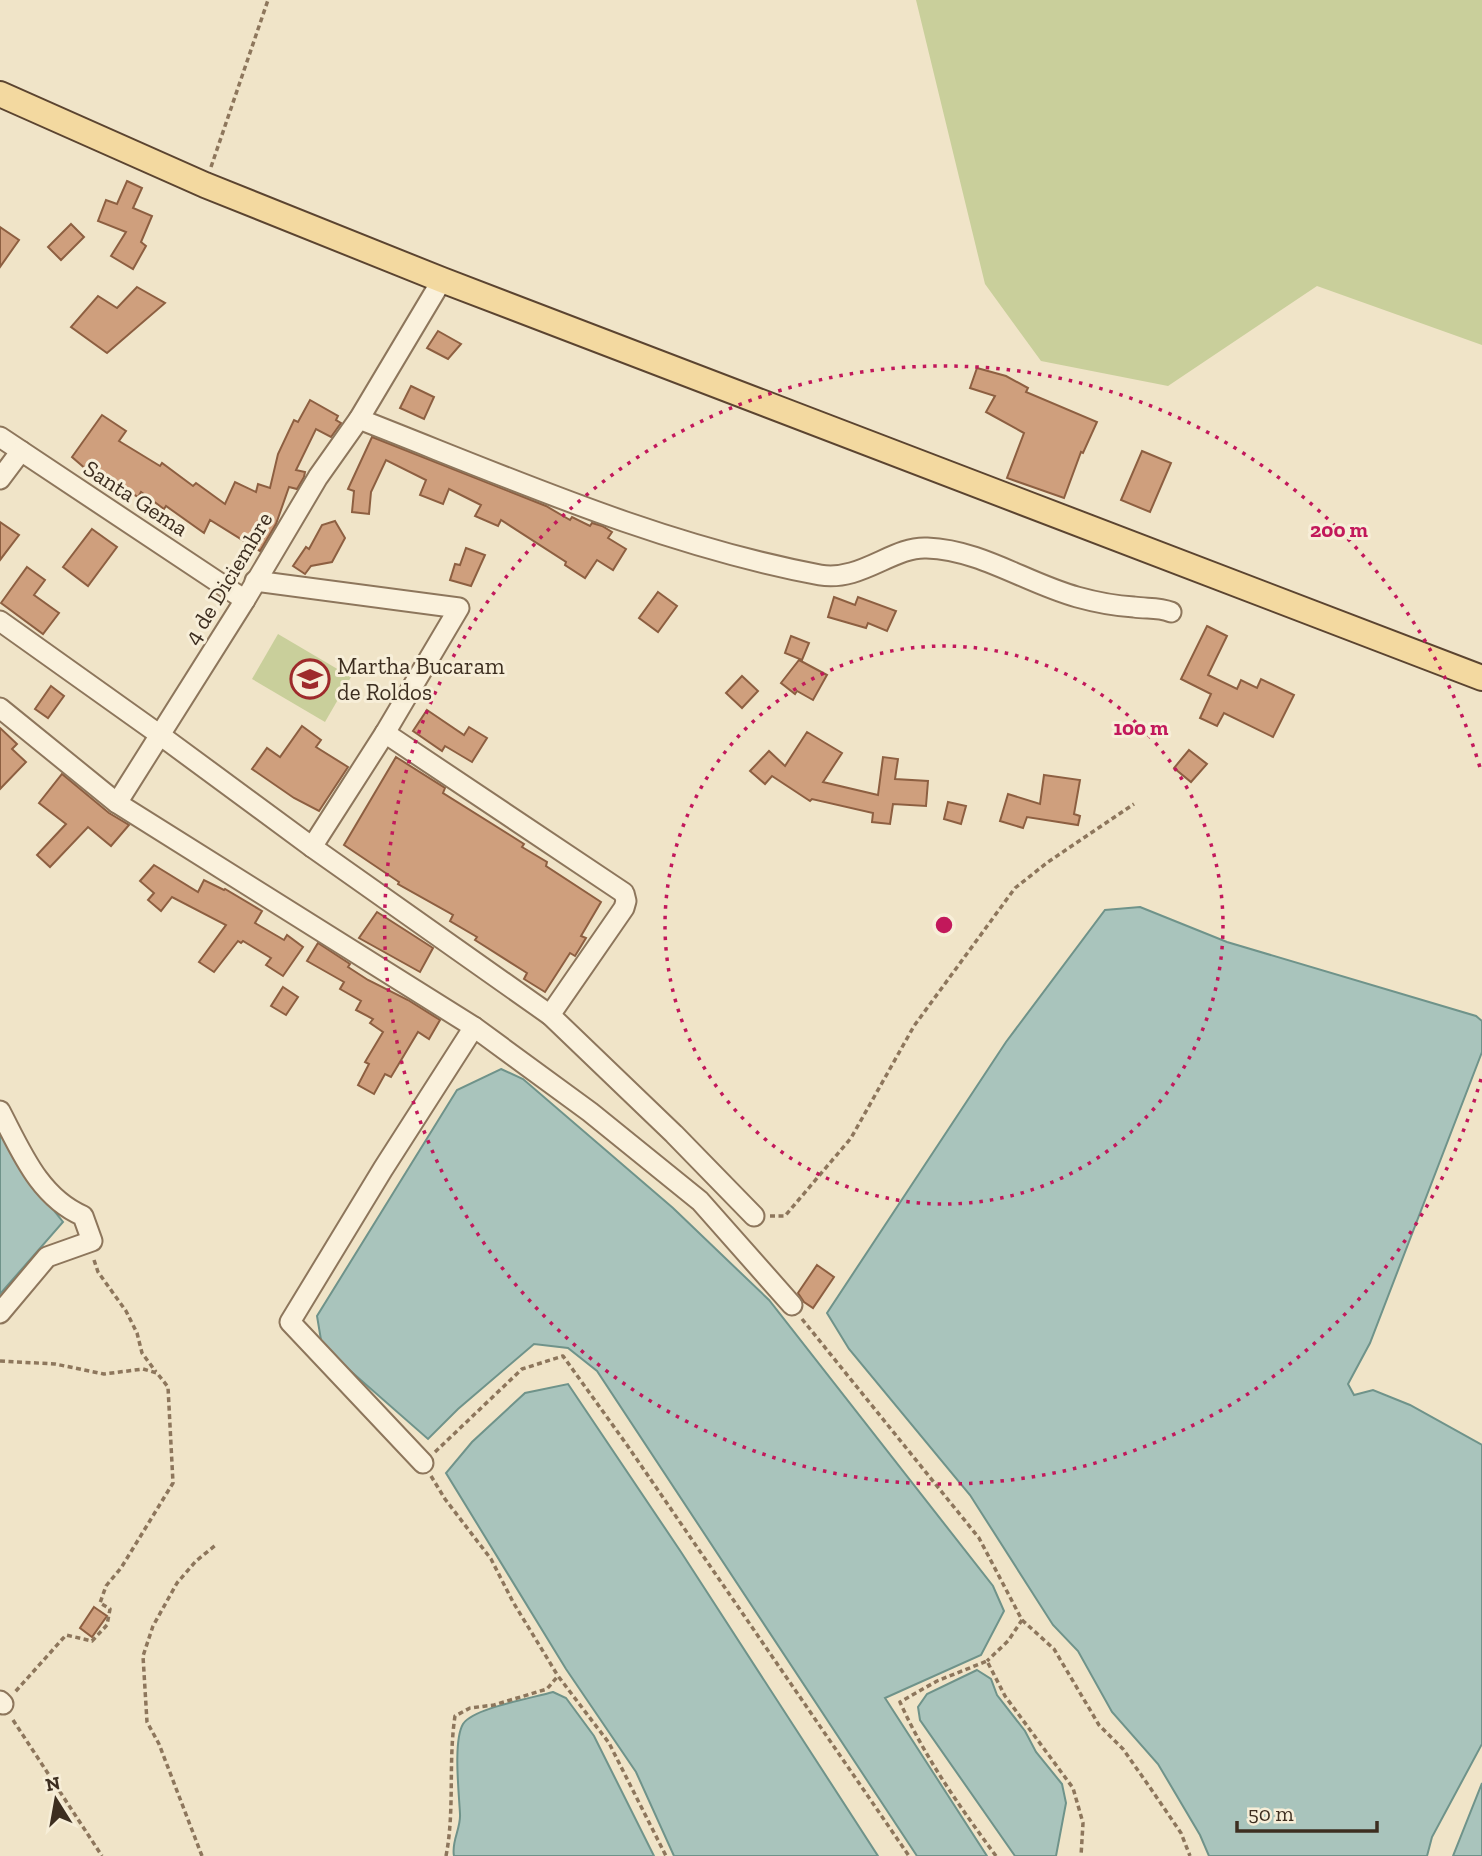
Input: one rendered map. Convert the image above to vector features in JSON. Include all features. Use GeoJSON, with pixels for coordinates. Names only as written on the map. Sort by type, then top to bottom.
{"type":"FeatureCollection","features":[{"type":"Feature","properties":{"kind":"main road"},"geometry":{"type":"LineString","coordinates":[[0,94],[205,185],[442,280],[1482,678]]}},
{"type":"Feature","properties":{"kind":"street","name":"4 de Diciembre"},"geometry":{"type":"LineString","coordinates":[[117,803],[245,600],[318,477],[359,419],[442,280]]}},
{"type":"Feature","properties":{"kind":"street"},"geometry":{"type":"LineString","coordinates":[[359,419],[568,500],[703,548],[824,575],[859,572],[894,556],[923,547],[962,552],[1076,597],[1135,608],[1160,608],[1171,612]]}},
{"type":"Feature","properties":{"kind":"street","name":"Santa Gema"},"geometry":{"type":"LineString","coordinates":[[0,437],[245,600]]}},
{"type":"Feature","properties":{"kind":"street"},"geometry":{"type":"LineString","coordinates":[[0,479],[21,451]]}},
{"type":"Feature","properties":{"kind":"street"},"geometry":{"type":"LineString","coordinates":[[255,581],[459,608],[385,733],[312,848]]}},
{"type":"Feature","properties":{"kind":"street"},"geometry":{"type":"LineString","coordinates":[[0,621],[312,848],[550,1015],[674,1134],[754,1216]]}},
{"type":"Feature","properties":{"kind":"street"},"geometry":{"type":"LineString","coordinates":[[0,708],[117,803],[474,1027],[590,1111],[700,1201],[792,1306]]}},
{"type":"Feature","properties":{"kind":"street"},"geometry":{"type":"LineString","coordinates":[[385,733],[624,893],[624,908],[550,1015]]}},
{"type":"Feature","properties":{"kind":"street"},"geometry":{"type":"LineString","coordinates":[[423,1463],[290,1322],[474,1027]]}},
{"type":"Feature","properties":{"kind":"street"},"geometry":{"type":"LineString","coordinates":[[0,1111],[35,1177],[64,1208],[83,1216],[92,1241],[47,1257],[0,1313]]}},
{"type":"Feature","properties":{"kind":"path"},"geometry":{"type":"LineString","coordinates":[[205,185],[268,0]]}},
{"type":"Feature","properties":{"kind":"path"},"geometry":{"type":"LineString","coordinates":[[754,1216],[785,1216],[851,1138],[914,1026],[1015,888],[1133,804]]}},
{"type":"Feature","properties":{"kind":"path"},"geometry":{"type":"LineString","coordinates":[[92,1241],[98,1272],[126,1311],[137,1333],[142,1353],[168,1387],[173,1483],[121,1568],[106,1586],[100,1603],[110,1609],[107,1625],[92,1641],[66,1635],[1,1702],[102,1856]]}},
{"type":"Feature","properties":{"kind":"path"},"geometry":{"type":"LineString","coordinates":[[792,1306],[834,1362],[979,1538],[1022,1620],[1054,1649],[1099,1725],[1123,1749],[1181,1833],[1190,1856]]}},
{"type":"Feature","properties":{"kind":"path"},"geometry":{"type":"LineString","coordinates":[[666,1856],[609,1743],[558,1676],[513,1602],[491,1559],[444,1499],[423,1463],[522,1369],[563,1356],[909,1856]]}},
{"type":"Feature","properties":{"kind":"path"},"geometry":{"type":"LineString","coordinates":[[0,1361],[55,1364],[104,1374],[143,1369],[157,1373]]}},
{"type":"Feature","properties":{"kind":"path"},"geometry":{"type":"LineString","coordinates":[[202,1856],[159,1744],[147,1722],[143,1656],[153,1626],[177,1583],[196,1561],[217,1544]]}},
{"type":"Feature","properties":{"kind":"path"},"geometry":{"type":"LineString","coordinates":[[996,1856],[952,1796],[900,1702],[937,1681],[987,1661],[1008,1641],[1022,1620]]}},
{"type":"Feature","properties":{"kind":"path"},"geometry":{"type":"LineString","coordinates":[[987,1661],[1005,1696],[1073,1788],[1083,1823],[1081,1856]]}},
{"type":"Feature","properties":{"kind":"path"},"geometry":{"type":"LineString","coordinates":[[446,1856],[451,1812],[450,1746],[455,1716],[470,1708],[494,1706],[547,1689],[558,1676]]}},
{"type":"Feature","properties":{"kind":"green space"},"geometry":{"type":"Polygon","coordinates":[[[916,0],[1482,0],[1482,345],[1317,286],[1168,386],[1041,361],[985,284],[916,0]]]}},
{"type":"Feature","properties":{"kind":"green space"},"geometry":{"type":"Polygon","coordinates":[[[278,634],[351,677],[325,722],[252,679],[278,634]]]}},
{"type":"Feature","properties":{"kind":"water"},"geometry":{"type":"Polygon","coordinates":[[[1140,907],[1227,942],[1476,1016],[1482,1021],[1482,1052],[1370,1343],[1348,1384],[1354,1395],[1373,1390],[1410,1405],[1482,1445],[1482,1744],[1432,1837],[1427,1856],[1209,1856],[1200,1835],[1158,1764],[1112,1712],[1078,1651],[1053,1625],[970,1495],[849,1349],[827,1313],[1006,1042],[1105,910],[1140,907]]]}},
{"type":"Feature","properties":{"kind":"water"},"geometry":{"type":"Polygon","coordinates":[[[501,1069],[523,1079],[673,1208],[769,1300],[993,1586],[1004,1611],[981,1655],[885,1698],[987,1856],[917,1856],[597,1371],[568,1348],[534,1344],[458,1409],[428,1439],[322,1346],[317,1316],[457,1090],[501,1069]]]}},
{"type":"Feature","properties":{"kind":"water"},"geometry":{"type":"Polygon","coordinates":[[[0,1121],[29,1179],[63,1222],[0,1294],[0,1121]]]}},
{"type":"Feature","properties":{"kind":"water"},"geometry":{"type":"Polygon","coordinates":[[[568,1384],[681,1552],[878,1856],[674,1856],[636,1772],[566,1669],[446,1473],[472,1442],[525,1393],[568,1384]]]}},
{"type":"Feature","properties":{"kind":"water"},"geometry":{"type":"Polygon","coordinates":[[[977,1670],[991,1679],[997,1695],[1025,1731],[1036,1752],[1062,1784],[1066,1803],[1056,1856],[1015,1856],[920,1720],[918,1707],[927,1694],[977,1670]]]}},
{"type":"Feature","properties":{"kind":"water"},"geometry":{"type":"Polygon","coordinates":[[[553,1692],[566,1698],[594,1736],[654,1856],[454,1856],[460,1819],[458,1742],[463,1724],[469,1718],[491,1708],[553,1692]]]}},
{"type":"Feature","properties":{"kind":"water"},"geometry":{"type":"Polygon","coordinates":[[[1482,1783],[1482,1856],[1453,1856],[1482,1783]]]}},
{"type":"Feature","properties":{"kind":"building"},"geometry":{"type":"Polygon","coordinates":[[[127,181],[142,188],[133,208],[152,216],[141,242],[146,246],[133,269],[111,256],[126,232],[98,221],[106,200],[117,204],[127,181]]]}},
{"type":"Feature","properties":{"kind":"building"},"geometry":{"type":"Polygon","coordinates":[[[71,224],[84,237],[61,260],[48,247],[71,224]]]}},
{"type":"Feature","properties":{"kind":"building"},"geometry":{"type":"Polygon","coordinates":[[[0,227],[19,240],[0,267],[0,227]]]}},
{"type":"Feature","properties":{"kind":"building"},"geometry":{"type":"Polygon","coordinates":[[[137,287],[165,303],[107,353],[71,327],[98,296],[117,308],[137,287]]]}},
{"type":"Feature","properties":{"kind":"building"},"geometry":{"type":"Polygon","coordinates":[[[438,331],[461,344],[448,359],[427,348],[438,331]]]}},
{"type":"Feature","properties":{"kind":"building"},"geometry":{"type":"Polygon","coordinates":[[[977,368],[1006,376],[1028,388],[1026,392],[1097,422],[1083,453],[1081,452],[1064,498],[1007,478],[1024,433],[986,412],[995,396],[970,388],[977,368]]]}},
{"type":"Feature","properties":{"kind":"building"},"geometry":{"type":"Polygon","coordinates":[[[411,386],[434,397],[424,419],[400,408],[411,386]]]}},
{"type":"Feature","properties":{"kind":"building"},"geometry":{"type":"Polygon","coordinates":[[[310,400],[338,416],[336,420],[341,423],[331,437],[316,429],[296,470],[305,472],[304,477],[297,489],[289,487],[276,524],[260,551],[210,520],[204,533],[141,492],[138,497],[98,472],[95,477],[72,457],[102,415],[126,431],[119,441],[160,466],[162,463],[193,486],[196,483],[225,504],[235,482],[256,492],[258,484],[270,488],[278,454],[294,420],[298,422],[310,400]]]}},
{"type":"Feature","properties":{"kind":"building"},"geometry":{"type":"Polygon","coordinates":[[[372,437],[546,506],[570,520],[572,517],[590,526],[592,523],[602,526],[612,532],[608,538],[626,549],[613,570],[597,560],[585,578],[565,565],[566,562],[501,520],[498,526],[475,516],[481,505],[449,489],[443,504],[420,495],[426,480],[386,460],[371,492],[369,514],[352,512],[354,491],[348,489],[372,437]]]}},
{"type":"Feature","properties":{"kind":"building"},"geometry":{"type":"Polygon","coordinates":[[[1142,451],[1171,463],[1150,512],[1121,500],[1142,451]]]}},
{"type":"Feature","properties":{"kind":"building"},"geometry":{"type":"Polygon","coordinates":[[[335,521],[345,538],[332,562],[311,566],[305,574],[293,566],[306,547],[309,549],[322,525],[335,521]]]}},
{"type":"Feature","properties":{"kind":"building"},"geometry":{"type":"Polygon","coordinates":[[[0,522],[19,535],[0,560],[0,522]]]}},
{"type":"Feature","properties":{"kind":"building"},"geometry":{"type":"Polygon","coordinates":[[[92,529],[117,547],[88,586],[63,567],[92,529]]]}},
{"type":"Feature","properties":{"kind":"building"},"geometry":{"type":"Polygon","coordinates":[[[466,548],[485,555],[471,586],[450,580],[455,564],[460,565],[466,548]]]}},
{"type":"Feature","properties":{"kind":"building"},"geometry":{"type":"Polygon","coordinates":[[[27,567],[45,580],[34,595],[59,613],[43,634],[1,603],[27,567]]]}},
{"type":"Feature","properties":{"kind":"building"},"geometry":{"type":"Polygon","coordinates":[[[658,592],[677,606],[658,632],[639,618],[658,592]]]}},
{"type":"Feature","properties":{"kind":"building"},"geometry":{"type":"Polygon","coordinates":[[[834,597],[855,605],[858,597],[896,611],[887,631],[868,623],[866,628],[828,617],[834,597]]]}},
{"type":"Feature","properties":{"kind":"building"},"geometry":{"type":"Polygon","coordinates":[[[1207,626],[1227,636],[1208,675],[1237,689],[1241,680],[1257,688],[1261,679],[1294,695],[1273,737],[1224,713],[1217,726],[1200,718],[1211,694],[1181,679],[1207,626]]]}},
{"type":"Feature","properties":{"kind":"building"},"geometry":{"type":"Polygon","coordinates":[[[791,636],[809,643],[802,660],[785,653],[791,636]]]}},
{"type":"Feature","properties":{"kind":"building"},"geometry":{"type":"Polygon","coordinates":[[[799,660],[827,675],[813,700],[797,691],[795,694],[781,683],[799,660]]]}},
{"type":"Feature","properties":{"kind":"building"},"geometry":{"type":"Polygon","coordinates":[[[742,676],[758,691],[742,708],[726,693],[742,676]]]}},
{"type":"Feature","properties":{"kind":"building"},"geometry":{"type":"Polygon","coordinates":[[[51,686],[64,696],[48,718],[35,709],[51,686]]]}},
{"type":"Feature","properties":{"kind":"building"},"geometry":{"type":"Polygon","coordinates":[[[427,710],[464,735],[469,727],[487,738],[472,762],[445,746],[442,751],[413,731],[427,710]]]}},
{"type":"Feature","properties":{"kind":"building"},"geometry":{"type":"Polygon","coordinates":[[[302,726],[321,740],[316,747],[348,767],[319,811],[294,798],[252,769],[267,748],[280,757],[302,726]]]}},
{"type":"Feature","properties":{"kind":"building"},"geometry":{"type":"Polygon","coordinates":[[[0,728],[17,744],[12,749],[26,762],[0,789],[0,728]]]}},
{"type":"Feature","properties":{"kind":"building"},"geometry":{"type":"Polygon","coordinates":[[[807,732],[842,753],[823,782],[878,795],[883,757],[898,759],[895,779],[928,781],[926,806],[893,804],[890,824],[872,822],[873,813],[812,799],[810,801],[772,776],[765,784],[750,771],[769,751],[785,766],[807,732]]]}},
{"type":"Feature","properties":{"kind":"building"},"geometry":{"type":"Polygon","coordinates":[[[1189,750],[1207,764],[1191,782],[1174,768],[1189,750]]]}},
{"type":"Feature","properties":{"kind":"building"},"geometry":{"type":"Polygon","coordinates":[[[396,757],[445,788],[443,793],[524,844],[522,847],[547,862],[546,866],[601,902],[581,936],[586,938],[575,956],[570,953],[545,992],[524,979],[527,973],[450,921],[453,915],[398,884],[399,882],[344,845],[396,757]]]}},
{"type":"Feature","properties":{"kind":"building"},"geometry":{"type":"Polygon","coordinates":[[[62,774],[109,813],[129,825],[111,846],[88,827],[50,867],[37,855],[66,824],[39,803],[62,774]]]}},
{"type":"Feature","properties":{"kind":"building"},"geometry":{"type":"Polygon","coordinates":[[[1044,775],[1080,780],[1074,814],[1080,816],[1078,825],[1027,817],[1023,828],[1000,821],[1008,794],[1040,804],[1044,775]]]}},
{"type":"Feature","properties":{"kind":"building"},"geometry":{"type":"Polygon","coordinates":[[[948,802],[966,806],[961,824],[944,819],[948,802]]]}},
{"type":"Feature","properties":{"kind":"building"},"geometry":{"type":"Polygon","coordinates":[[[154,865],[198,892],[204,880],[262,911],[255,923],[284,940],[287,935],[303,947],[283,976],[266,965],[271,958],[243,941],[238,941],[214,972],[199,962],[226,925],[172,897],[161,911],[148,900],[154,893],[140,881],[154,865]]]}},
{"type":"Feature","properties":{"kind":"building"},"geometry":{"type":"Polygon","coordinates":[[[377,912],[433,948],[420,972],[359,938],[377,912]]]}},
{"type":"Feature","properties":{"kind":"building"},"geometry":{"type":"Polygon","coordinates":[[[318,943],[350,964],[348,967],[368,980],[440,1020],[429,1039],[418,1032],[391,1077],[385,1074],[374,1094],[358,1085],[369,1064],[365,1062],[383,1032],[370,1023],[373,1019],[356,1010],[361,1001],[340,989],[344,982],[307,961],[318,943]]]}},
{"type":"Feature","properties":{"kind":"building"},"geometry":{"type":"Polygon","coordinates":[[[283,987],[298,997],[286,1015],[271,1006],[283,987]]]}},
{"type":"Feature","properties":{"kind":"building"},"geometry":{"type":"Polygon","coordinates":[[[817,1265],[834,1277],[813,1308],[804,1302],[798,1293],[817,1265]]]}},
{"type":"Feature","properties":{"kind":"building"},"geometry":{"type":"Polygon","coordinates":[[[94,1607],[107,1616],[92,1637],[80,1628],[94,1607]]]}},
{"type":"Feature","properties":{"kind":"place","name":"Martha Bucaram de Roldos"},"geometry":{"type":"Point","coordinates":[310,679]}}]}
